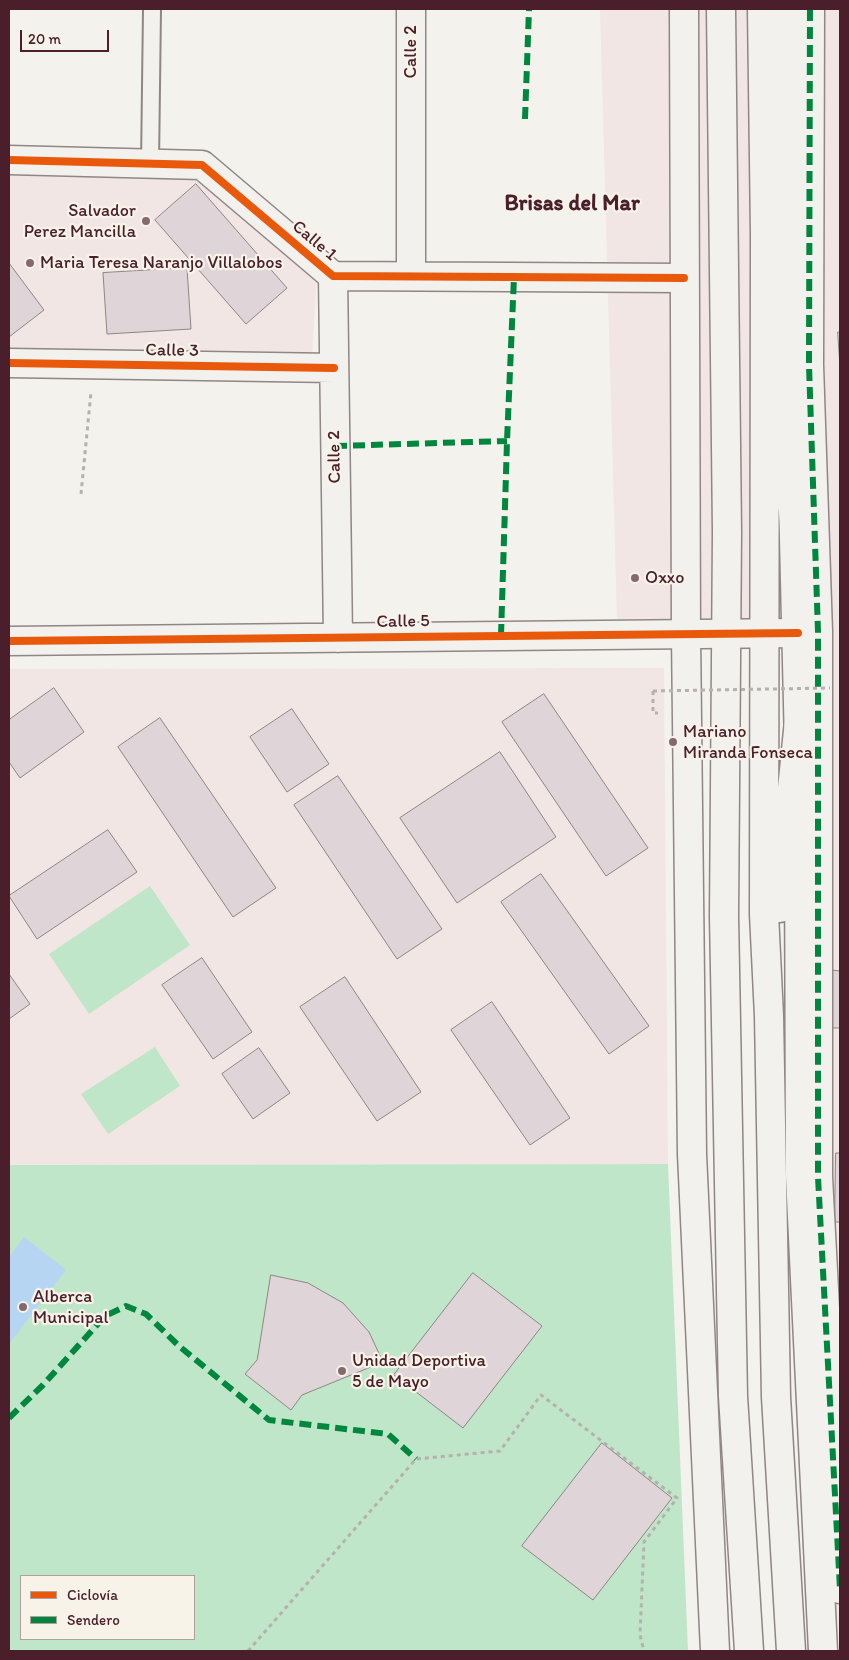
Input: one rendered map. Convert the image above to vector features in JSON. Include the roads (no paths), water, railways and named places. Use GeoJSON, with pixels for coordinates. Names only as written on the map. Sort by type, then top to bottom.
{"type":"FeatureCollection","features":[{"type":"Feature","properties":{"kind":"main road","name":"Calle 2"},"geometry":{"type":"LineString","coordinates":[[411,9],[411,276]]}},
{"type":"Feature","properties":{"kind":"main road"},"geometry":{"type":"LineString","coordinates":[[684,9],[686,634],[692,1154],[715,1651]]}},
{"type":"Feature","properties":{"kind":"main road"},"geometry":{"type":"LineString","coordinates":[[721,9],[727,532],[724,916],[733,1396],[749,1651]]}},
{"type":"Feature","properties":{"kind":"main road"},"geometry":{"type":"LineString","coordinates":[[762,9],[766,234],[764,914],[769,1016],[776,1397],[791,1651]]}},
{"type":"Feature","properties":{"kind":"main road"},"geometry":{"type":"LineString","coordinates":[[785,9],[794,521],[798,633],[800,1176],[823,1651]]}},
{"type":"Feature","properties":{"kind":"main road"},"geometry":{"type":"LineString","coordinates":[[810,9],[809,364],[818,632],[818,1177],[840,1589]]}},
{"type":"Feature","properties":{"kind":"main road","name":"Calle 1"},"geometry":{"type":"LineString","coordinates":[[9,160],[202,165],[333,276],[684,278]]}},
{"type":"Feature","properties":{"kind":"main road"},"geometry":{"type":"LineString","coordinates":[[766,234],[794,521]]}},
{"type":"Feature","properties":{"kind":"main road","name":"Calle 2"},"geometry":{"type":"LineString","coordinates":[[333,276],[338,638]]}},
{"type":"Feature","properties":{"kind":"main road","name":"Calle 3"},"geometry":{"type":"LineString","coordinates":[[9,363],[334,368]]}},
{"type":"Feature","properties":{"kind":"main road","name":"Calle 5"},"geometry":{"type":"LineString","coordinates":[[9,641],[798,633]]}},
{"type":"Feature","properties":{"kind":"main road"},"geometry":{"type":"LineString","coordinates":[[769,1016],[799,720]]}},
{"type":"Feature","properties":{"kind":"lane"},"geometry":{"type":"LineString","coordinates":[[150,164],[152,9]]}},
{"type":"Feature","properties":{"kind":"water","name":"Alberca Municipal"},"geometry":{"type":"Polygon","coordinates":[[[24,1237],[66,1270],[9,1344],[9,1257],[24,1237]]]}},
{"type":"Feature","properties":{"kind":"place","name":"Salvador Perez Mancilla"},"geometry":{"type":"Point","coordinates":[146,221]}},
{"type":"Feature","properties":{"kind":"place","name":"Maria Teresa Naranjo Villalobos"},"geometry":{"type":"Point","coordinates":[30,263]}},
{"type":"Feature","properties":{"kind":"place","name":"Oxxo"},"geometry":{"type":"Point","coordinates":[635,578]}},
{"type":"Feature","properties":{"kind":"place","name":"Mariano Miranda Fonseca"},"geometry":{"type":"Point","coordinates":[673,742]}},
{"type":"Feature","properties":{"kind":"place","name":"Alberca Municipal"},"geometry":{"type":"Point","coordinates":[23,1307]}},
{"type":"Feature","properties":{"kind":"place","name":"Unidad Deportiva 5 de Mayo"},"geometry":{"type":"Point","coordinates":[342,1371]}},
{"type":"Feature","properties":{"kind":"district","name":"Brisas del Mar"},"geometry":{"type":"Point","coordinates":[572,204]}}]}
